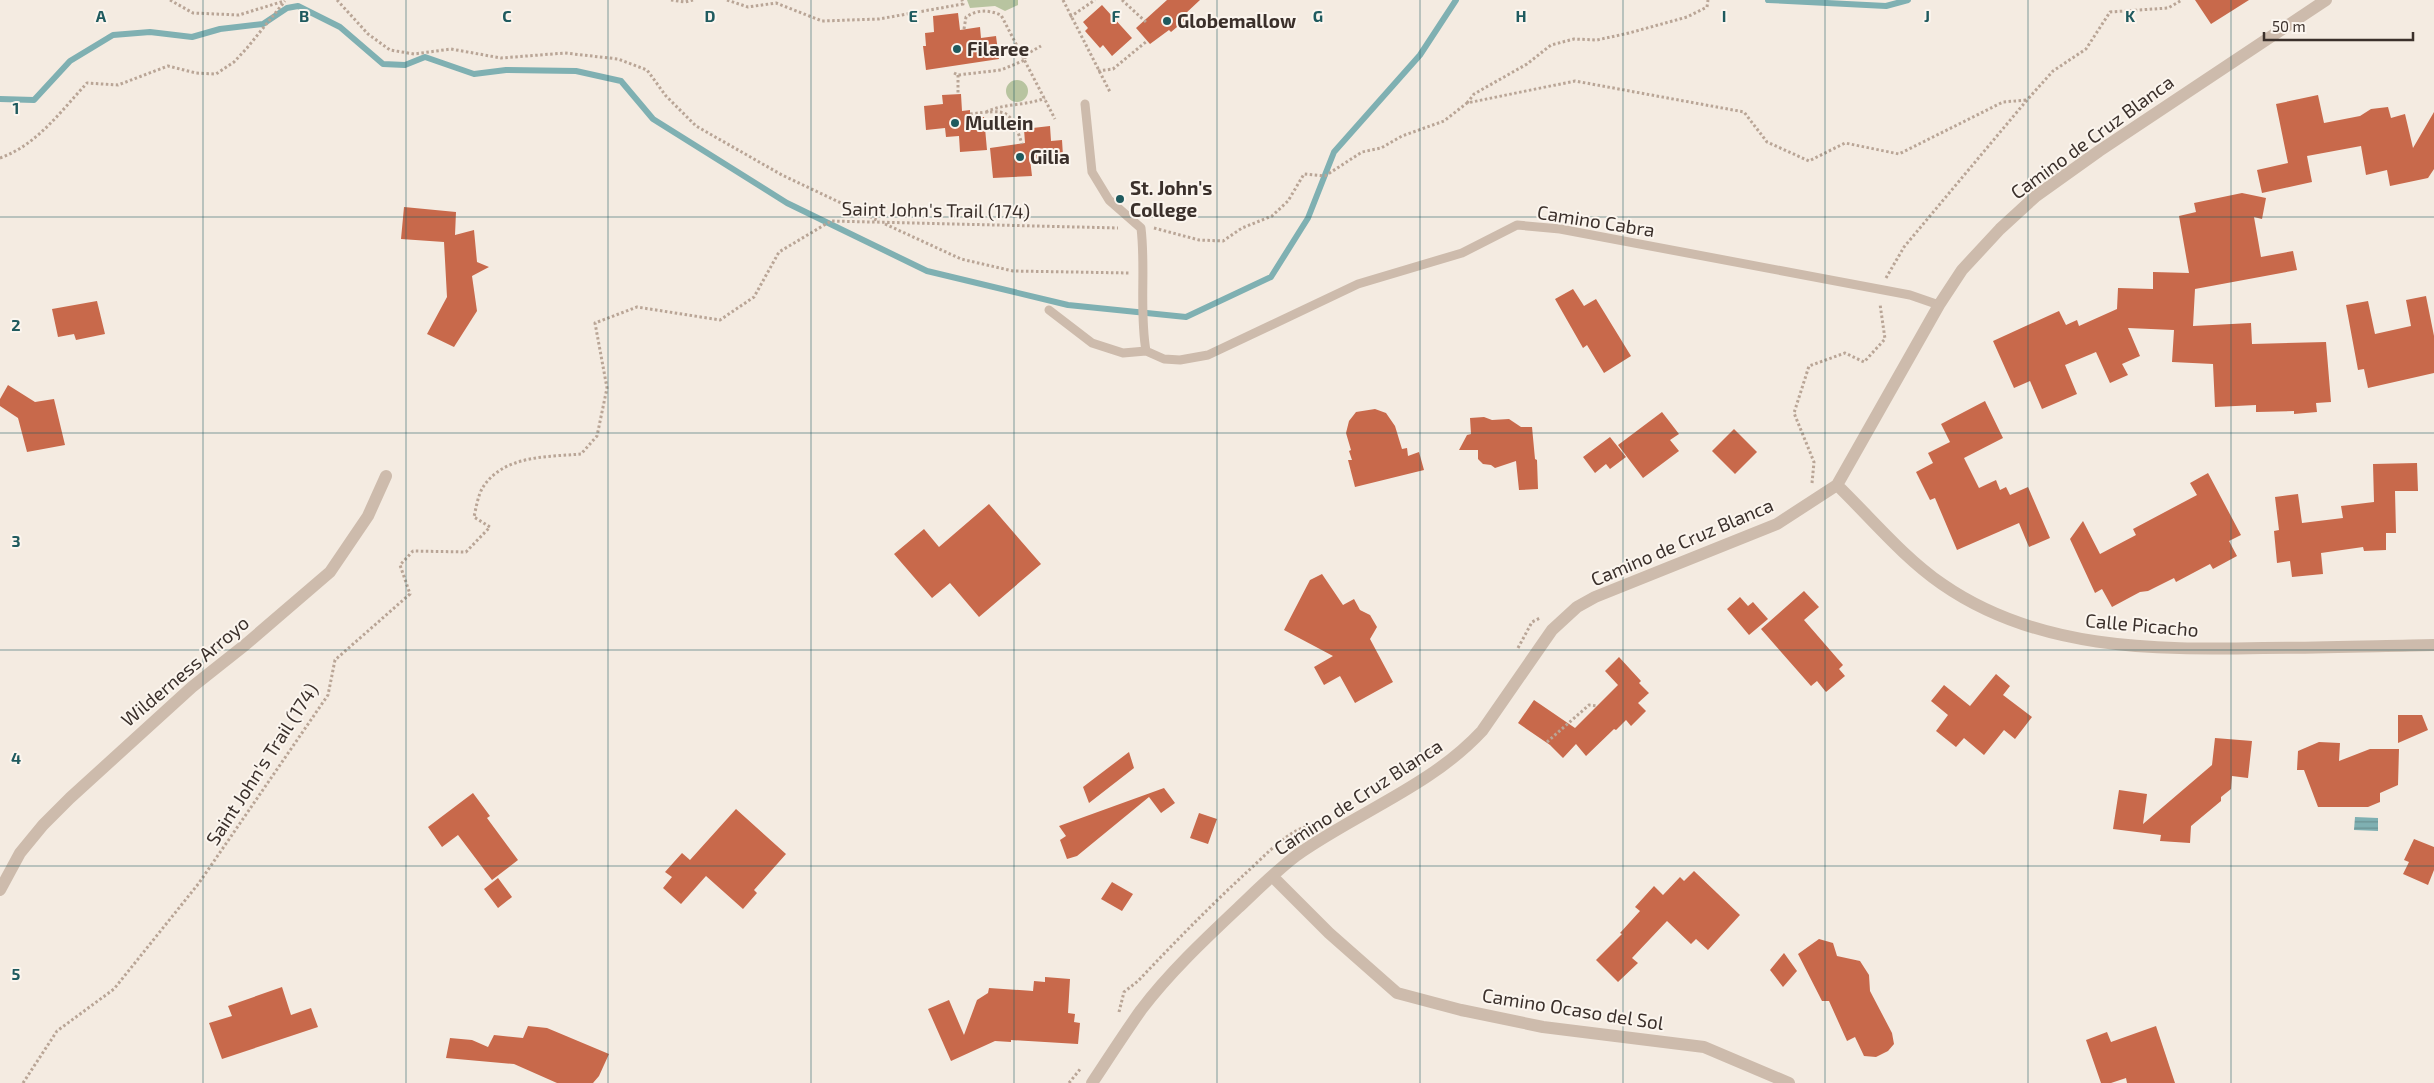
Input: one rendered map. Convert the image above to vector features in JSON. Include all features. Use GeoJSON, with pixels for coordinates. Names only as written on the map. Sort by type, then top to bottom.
{"type":"FeatureCollection","features":[{"type":"Feature","properties":{"kind":"street","name":"Camino de Cruz Blanca"},"geometry":{"type":"LineString","coordinates":[[1092,1083],[1141,1010],[1213,931],[1272,876],[1320,840],[1433,773],[1459,755],[1482,730],[1552,630],[1577,607],[1595,597],[1641,581],[1778,524],[1838,485],[1938,305],[1962,270],[2000,229],[2036,196],[2176,98],[2326,0]]}},
{"type":"Feature","properties":{"kind":"street","name":"Wilderness Arroyo"},"geometry":{"type":"LineString","coordinates":[[0,890],[20,853],[70,798],[192,687],[245,645],[330,572],[368,516],[386,476]]}},
{"type":"Feature","properties":{"kind":"street","name":"Calle Picacho"},"geometry":{"type":"LineString","coordinates":[[1838,485],[1915,562],[1942,584],[1966,599],[2004,617],[2082,641],[2126,647],[2197,650],[2434,645]]}},
{"type":"Feature","properties":{"kind":"street","name":"Camino Ocaso del Sol"},"geometry":{"type":"LineString","coordinates":[[1272,876],[1329,933],[1397,993],[1461,1010],[1543,1027],[1704,1047],[1789,1083]]}},
{"type":"Feature","properties":{"kind":"lane"},"geometry":{"type":"LineString","coordinates":[[1049,310],[1092,344],[1123,353],[1146,351],[1142,327],[1144,252],[1141,228],[1109,200],[1092,172],[1085,104]]}},
{"type":"Feature","properties":{"kind":"lane","name":"Camino Cabra"},"geometry":{"type":"LineString","coordinates":[[1146,351],[1164,359],[1180,360],[1208,355],[1358,284],[1462,253],[1516,225],[1560,229],[1910,295],[1938,305]]}},
{"type":"Feature","properties":{"kind":"path"},"geometry":{"type":"LineString","coordinates":[[170,0],[193,13],[239,15],[286,0]]}},
{"type":"Feature","properties":{"kind":"path"},"geometry":{"type":"LineString","coordinates":[[0,158],[20,150],[37,136],[87,83],[118,85],[168,66],[196,73],[216,74],[234,62],[286,0]]}},
{"type":"Feature","properties":{"kind":"path"},"geometry":{"type":"LineString","coordinates":[[338,0],[368,34],[390,50],[414,54],[451,49],[501,58],[565,53],[618,58],[647,70],[666,96],[696,126],[782,175],[961,259],[1013,271],[1143,274]]}},
{"type":"Feature","properties":{"kind":"path"},"geometry":{"type":"LineString","coordinates":[[670,0],[685,2],[693,0]]}},
{"type":"Feature","properties":{"kind":"path"},"geometry":{"type":"LineString","coordinates":[[727,0],[748,7],[776,3],[822,20],[879,19],[963,4],[962,0]]}},
{"type":"Feature","properties":{"kind":"path"},"geometry":{"type":"LineString","coordinates":[[1063,0],[1110,92]]}},
{"type":"Feature","properties":{"kind":"path"},"geometry":{"type":"LineString","coordinates":[[1071,17],[1095,0]]}},
{"type":"Feature","properties":{"kind":"path"},"geometry":{"type":"LineString","coordinates":[[1122,0],[1147,23]]}},
{"type":"Feature","properties":{"kind":"path"},"geometry":{"type":"LineString","coordinates":[[1467,103],[1474,94],[1527,64],[1551,45],[1574,39],[1597,40],[1664,23],[1706,7],[1708,0]]}},
{"type":"Feature","properties":{"kind":"path","name":"Saint John's Trail (174)"},"geometry":{"type":"LineString","coordinates":[[24,1083],[57,1032],[114,989],[199,883],[328,695],[335,660],[410,594],[400,565],[413,551],[466,552],[490,527],[474,517],[482,488],[506,464],[538,458],[581,454],[597,436],[607,388],[595,324],[637,307],[720,320],[754,296],[779,252],[831,221],[1158,228],[1199,240],[1223,241],[1242,228],[1272,216],[1288,201],[1304,174],[1324,176],[1362,152],[1381,148],[1402,136],[1444,121],[1467,103],[1575,81],[1744,112],[1767,142],[1809,161],[1845,143],[1898,154],[2003,102],[2028,100],[2053,71],[2086,49],[2110,12],[2168,8],[2182,0]]}},
{"type":"Feature","properties":{"kind":"path"},"geometry":{"type":"LineString","coordinates":[[964,29],[966,17],[976,11],[989,10],[1001,15],[1055,119]]}},
{"type":"Feature","properties":{"kind":"path"},"geometry":{"type":"LineString","coordinates":[[1081,11],[1086,16]]}},
{"type":"Feature","properties":{"kind":"path"},"geometry":{"type":"LineString","coordinates":[[1098,71],[1113,69],[1147,40]]}},
{"type":"Feature","properties":{"kind":"path"},"geometry":{"type":"LineString","coordinates":[[1025,60],[1025,55],[1042,46]]}},
{"type":"Feature","properties":{"kind":"path"},"geometry":{"type":"LineString","coordinates":[[958,94],[956,74],[1001,70],[1025,60]]}},
{"type":"Feature","properties":{"kind":"path"},"geometry":{"type":"LineString","coordinates":[[985,113],[1004,106],[1024,105],[1045,98]]}},
{"type":"Feature","properties":{"kind":"path"},"geometry":{"type":"LineString","coordinates":[[970,114],[1008,114],[1013,120],[1022,144]]}},
{"type":"Feature","properties":{"kind":"path"},"geometry":{"type":"LineString","coordinates":[[1547,742],[1589,705],[1597,706]]}},
{"type":"Feature","properties":{"kind":"green space"},"geometry":{"type":"Polygon","coordinates":[[[967,0],[1018,0],[1018,5],[1005,11],[995,6],[970,8],[967,0]]]}},
{"type":"Feature","properties":{"kind":"green space"},"geometry":{"type":"Polygon","coordinates":[[[1013,80],[1021,80],[1028,87],[1028,95],[1021,102],[1013,102],[1006,95],[1006,87],[1013,80]]]}},
{"type":"Feature","properties":{"kind":"water"},"geometry":{"type":"Polygon","coordinates":[[[2355,817],[2378,818],[2378,831],[2354,830],[2355,817]]]}},
{"type":"Feature","properties":{"kind":"building","name":"Globemallow"},"geometry":{"type":"Polygon","coordinates":[[[1167,0],[1200,0],[1185,14],[1189,17],[1171,32],[1169,30],[1150,44],[1136,28],[1167,0]]]}},
{"type":"Feature","properties":{"kind":"building"},"geometry":{"type":"Polygon","coordinates":[[[2195,0],[2249,0],[2211,24],[2195,0]]]}},
{"type":"Feature","properties":{"kind":"building"},"geometry":{"type":"Polygon","coordinates":[[[1102,5],[1132,38],[1112,56],[1103,45],[1100,48],[1085,31],[1088,28],[1083,22],[1102,5]]]}},
{"type":"Feature","properties":{"kind":"building","name":"Filaree"},"geometry":{"type":"Polygon","coordinates":[[[958,13],[960,30],[980,27],[981,38],[996,36],[999,59],[926,70],[923,46],[926,46],[925,33],[934,32],[933,16],[958,13]]]}},
{"type":"Feature","properties":{"kind":"building","name":"Mullein"},"geometry":{"type":"Polygon","coordinates":[[[961,94],[962,111],[970,110],[970,118],[984,117],[987,150],[960,152],[959,136],[946,137],[945,128],[926,130],[924,106],[943,104],[942,95],[961,94]]]}},
{"type":"Feature","properties":{"kind":"building"},"geometry":{"type":"Polygon","coordinates":[[[2318,95],[2324,123],[2360,116],[2371,109],[2388,107],[2391,118],[2405,114],[2413,148],[2434,112],[2434,169],[2428,178],[2390,186],[2387,170],[2366,175],[2361,146],[2307,156],[2312,182],[2262,193],[2257,170],[2288,163],[2276,104],[2318,95]]]}},
{"type":"Feature","properties":{"kind":"building","name":"Gilia"},"geometry":{"type":"Polygon","coordinates":[[[1050,126],[1051,141],[1062,140],[1063,156],[1030,159],[1032,176],[993,178],[990,148],[1025,143],[1024,129],[1050,126]]]}},
{"type":"Feature","properties":{"kind":"building"},"geometry":{"type":"Polygon","coordinates":[[[2242,193],[2266,198],[2262,219],[2254,217],[2261,257],[2293,251],[2297,270],[2195,289],[2193,326],[2251,323],[2252,344],[2326,342],[2331,402],[2316,403],[2317,412],[2294,414],[2294,411],[2256,412],[2256,405],[2215,407],[2213,364],[2172,362],[2174,330],[2128,328],[2140,356],[2122,364],[2128,375],[2110,383],[2096,352],[2065,365],[2077,394],[2042,409],[2030,381],[2014,388],[1993,341],[2059,311],[2066,325],[2077,320],[2079,326],[2117,309],[2118,288],[2153,289],[2153,272],[2189,273],[2179,216],[2196,212],[2194,203],[2242,193]]]}},
{"type":"Feature","properties":{"kind":"building"},"geometry":{"type":"Polygon","coordinates":[[[404,207],[456,212],[455,235],[474,230],[477,262],[489,267],[472,276],[477,311],[454,347],[427,334],[447,297],[444,242],[401,239],[404,207]]]}},
{"type":"Feature","properties":{"kind":"building"},"geometry":{"type":"Polygon","coordinates":[[[1573,289],[1584,306],[1596,299],[1631,356],[1604,373],[1587,345],[1583,348],[1555,299],[1573,289]]]}},
{"type":"Feature","properties":{"kind":"building"},"geometry":{"type":"Polygon","coordinates":[[[2426,296],[2434,336],[2434,373],[2368,388],[2364,369],[2358,370],[2346,305],[2368,301],[2375,334],[2411,326],[2406,300],[2426,296]]]}},
{"type":"Feature","properties":{"kind":"building"},"geometry":{"type":"Polygon","coordinates":[[[97,301],[105,334],[76,340],[74,334],[58,337],[52,309],[97,301]]]}},
{"type":"Feature","properties":{"kind":"building"},"geometry":{"type":"Polygon","coordinates":[[[8,385],[35,402],[54,399],[65,445],[27,452],[18,418],[0,406],[0,399],[8,385]]]}},
{"type":"Feature","properties":{"kind":"building"},"geometry":{"type":"Polygon","coordinates":[[[1985,401],[2003,438],[1964,458],[1979,488],[1996,480],[2000,490],[2006,487],[2010,495],[2028,487],[2050,538],[2029,547],[2019,523],[1957,550],[1935,498],[1930,500],[1916,472],[1933,463],[1928,453],[1950,442],[1941,424],[1985,401]]]}},
{"type":"Feature","properties":{"kind":"building"},"geometry":{"type":"Polygon","coordinates":[[[1375,409],[1386,413],[1395,426],[1402,449],[1407,448],[1408,456],[1419,452],[1424,470],[1355,487],[1348,460],[1352,460],[1346,433],[1349,421],[1356,412],[1375,409]]]}},
{"type":"Feature","properties":{"kind":"building"},"geometry":{"type":"Polygon","coordinates":[[[1662,412],[1679,434],[1670,440],[1679,451],[1643,478],[1618,445],[1662,412]]]}},
{"type":"Feature","properties":{"kind":"building"},"geometry":{"type":"Polygon","coordinates":[[[1484,417],[1492,420],[1509,419],[1521,427],[1532,427],[1535,459],[1537,460],[1538,489],[1519,490],[1516,461],[1495,468],[1491,465],[1483,464],[1478,459],[1478,450],[1459,450],[1467,435],[1471,434],[1470,418],[1484,417]]]}},
{"type":"Feature","properties":{"kind":"building"},"geometry":{"type":"Polygon","coordinates":[[[1734,429],[1757,452],[1735,474],[1712,451],[1734,429]]]}},
{"type":"Feature","properties":{"kind":"building"},"geometry":{"type":"Polygon","coordinates":[[[1610,437],[1626,457],[1610,469],[1606,464],[1595,473],[1583,457],[1610,437]]]}},
{"type":"Feature","properties":{"kind":"building"},"geometry":{"type":"Polygon","coordinates":[[[2417,463],[2418,491],[2395,491],[2396,533],[2386,533],[2386,550],[2364,551],[2363,547],[2321,553],[2323,574],[2292,577],[2290,561],[2277,563],[2274,531],[2279,530],[2275,497],[2298,494],[2302,523],[2343,518],[2341,506],[2374,502],[2373,464],[2417,463]]]}},
{"type":"Feature","properties":{"kind":"building"},"geometry":{"type":"Polygon","coordinates":[[[2208,473],[2241,535],[2229,541],[2237,556],[2213,569],[2210,564],[2176,582],[2174,578],[2148,591],[2140,592],[2112,607],[2102,589],[2095,593],[2070,539],[2083,521],[2100,554],[2136,535],[2133,529],[2197,495],[2190,483],[2208,473]]]}},
{"type":"Feature","properties":{"kind":"building"},"geometry":{"type":"Polygon","coordinates":[[[989,504],[1041,564],[979,617],[950,583],[932,598],[894,554],[924,529],[939,547],[989,504]]]}},
{"type":"Feature","properties":{"kind":"building"},"geometry":{"type":"Polygon","coordinates":[[[1322,574],[1343,605],[1354,599],[1360,610],[1370,615],[1377,627],[1370,639],[1393,682],[1355,703],[1340,676],[1324,685],[1314,667],[1333,656],[1284,630],[1310,580],[1322,574]]]}},
{"type":"Feature","properties":{"kind":"building"},"geometry":{"type":"Polygon","coordinates":[[[1804,591],[1819,607],[1804,620],[1843,665],[1839,669],[1845,676],[1826,692],[1817,681],[1811,686],[1761,629],[1804,591]]]}},
{"type":"Feature","properties":{"kind":"building"},"geometry":{"type":"Polygon","coordinates":[[[1740,597],[1748,606],[1753,602],[1768,619],[1749,635],[1727,609],[1740,597]]]}},
{"type":"Feature","properties":{"kind":"building"},"geometry":{"type":"Polygon","coordinates":[[[1619,657],[1641,681],[1639,683],[1649,693],[1638,703],[1646,711],[1631,726],[1626,720],[1616,730],[1614,729],[1586,756],[1576,744],[1563,758],[1550,745],[1518,723],[1534,700],[1575,728],[1618,685],[1605,671],[1619,657]]]}},
{"type":"Feature","properties":{"kind":"building"},"geometry":{"type":"Polygon","coordinates":[[[1996,674],[2010,686],[2003,695],[2032,717],[2015,739],[2004,730],[1984,755],[1964,738],[1956,747],[1936,731],[1948,715],[1931,701],[1944,685],[1970,706],[1996,674]]]}},
{"type":"Feature","properties":{"kind":"building"},"geometry":{"type":"Polygon","coordinates":[[[2398,715],[2422,715],[2428,730],[2398,743],[2398,715]]]}},
{"type":"Feature","properties":{"kind":"building"},"geometry":{"type":"Polygon","coordinates":[[[2215,738],[2252,741],[2248,778],[2232,776],[2231,789],[2221,797],[2221,801],[2191,826],[2190,843],[2160,841],[2161,835],[2113,829],[2119,790],[2147,794],[2143,824],[2212,765],[2215,738]]]}},
{"type":"Feature","properties":{"kind":"building"},"geometry":{"type":"Polygon","coordinates":[[[2319,742],[2340,743],[2339,761],[2370,749],[2399,749],[2398,785],[2380,793],[2380,802],[2368,807],[2318,807],[2304,770],[2297,770],[2298,751],[2319,742]]]}},
{"type":"Feature","properties":{"kind":"building"},"geometry":{"type":"Polygon","coordinates":[[[1129,752],[1134,768],[1089,803],[1083,787],[1129,752]]]}},
{"type":"Feature","properties":{"kind":"building"},"geometry":{"type":"Polygon","coordinates":[[[1164,788],[1175,803],[1161,813],[1149,797],[1077,856],[1067,859],[1060,840],[1066,836],[1059,826],[1164,788]]]}},
{"type":"Feature","properties":{"kind":"building"},"geometry":{"type":"Polygon","coordinates":[[[473,793],[490,816],[487,818],[518,860],[492,880],[458,835],[442,847],[428,827],[473,793]]]}},
{"type":"Feature","properties":{"kind":"building"},"geometry":{"type":"Polygon","coordinates":[[[736,809],[786,854],[754,890],[757,893],[743,909],[706,876],[681,904],[663,888],[672,877],[665,872],[682,853],[690,860],[736,809]]]}},
{"type":"Feature","properties":{"kind":"building"},"geometry":{"type":"Polygon","coordinates":[[[1199,813],[1217,819],[1208,844],[1190,838],[1199,813]]]}},
{"type":"Feature","properties":{"kind":"building"},"geometry":{"type":"Polygon","coordinates":[[[2414,839],[2434,847],[2434,870],[2428,885],[2403,874],[2409,862],[2404,860],[2414,839]]]}},
{"type":"Feature","properties":{"kind":"building"},"geometry":{"type":"Polygon","coordinates":[[[1694,871],[1740,915],[1708,950],[1696,939],[1691,944],[1667,921],[1632,958],[1638,963],[1618,982],[1596,960],[1622,934],[1620,933],[1640,911],[1635,907],[1654,886],[1663,895],[1680,877],[1684,881],[1694,871]]]}},
{"type":"Feature","properties":{"kind":"building"},"geometry":{"type":"Polygon","coordinates":[[[498,878],[512,897],[498,908],[484,889],[498,878]]]}},
{"type":"Feature","properties":{"kind":"building"},"geometry":{"type":"Polygon","coordinates":[[[1112,882],[1133,894],[1122,911],[1101,899],[1112,882]]]}},
{"type":"Feature","properties":{"kind":"building"},"geometry":{"type":"Polygon","coordinates":[[[1819,939],[1833,943],[1837,956],[1860,961],[1869,975],[1870,991],[1892,1033],[1894,1044],[1888,1051],[1876,1057],[1864,1056],[1855,1037],[1847,1041],[1829,1001],[1822,1001],[1798,954],[1819,939]]]}},
{"type":"Feature","properties":{"kind":"building"},"geometry":{"type":"Polygon","coordinates":[[[1784,953],[1797,971],[1783,987],[1770,970],[1784,953]]]}},
{"type":"Feature","properties":{"kind":"building"},"geometry":{"type":"Polygon","coordinates":[[[1045,977],[1070,979],[1068,1013],[1075,1014],[1074,1022],[1080,1023],[1078,1044],[1011,1040],[1011,1042],[995,1041],[951,1061],[928,1009],[949,1000],[964,1035],[977,1000],[988,993],[989,988],[1033,991],[1034,981],[1045,982],[1045,977]]]}},
{"type":"Feature","properties":{"kind":"building"},"geometry":{"type":"Polygon","coordinates":[[[282,987],[291,1015],[311,1008],[318,1027],[222,1059],[209,1023],[232,1016],[228,1006],[282,987]]]}},
{"type":"Feature","properties":{"kind":"building"},"geometry":{"type":"Polygon","coordinates":[[[528,1026],[547,1028],[609,1054],[599,1076],[593,1083],[557,1083],[514,1064],[446,1058],[450,1038],[472,1040],[488,1047],[494,1035],[523,1038],[528,1026]]]}},
{"type":"Feature","properties":{"kind":"building"},"geometry":{"type":"Polygon","coordinates":[[[2156,1026],[2175,1083],[2127,1083],[2126,1078],[2111,1083],[2101,1083],[2086,1040],[2107,1032],[2111,1042],[2156,1026]]]}},
{"type":"Feature","properties":{"kind":"waterway"},"geometry":{"type":"LineString","coordinates":[[0,99],[34,100],[70,61],[113,35],[150,32],[192,37],[220,29],[263,24],[287,8],[298,6],[340,27],[383,64],[405,65],[425,57],[474,74],[506,70],[576,71],[621,81],[653,119],[787,203],[927,271],[1068,305],[1186,317],[1271,277],[1308,218],[1334,152],[1420,55],[1456,0]]}},
{"type":"Feature","properties":{"kind":"waterway"},"geometry":{"type":"LineString","coordinates":[[1768,0],[1886,6],[1908,0]]}},
{"type":"Feature","properties":{"kind":"place","name":"Globemallow"},"geometry":{"type":"Point","coordinates":[1167,21]}},
{"type":"Feature","properties":{"kind":"place","name":"Filaree"},"geometry":{"type":"Point","coordinates":[957,49]}},
{"type":"Feature","properties":{"kind":"place","name":"Mullein"},"geometry":{"type":"Point","coordinates":[955,123]}},
{"type":"Feature","properties":{"kind":"place","name":"Gilia"},"geometry":{"type":"Point","coordinates":[1020,157]}},
{"type":"Feature","properties":{"kind":"place","name":"St. John's College"},"geometry":{"type":"Point","coordinates":[1120,199]}}]}
